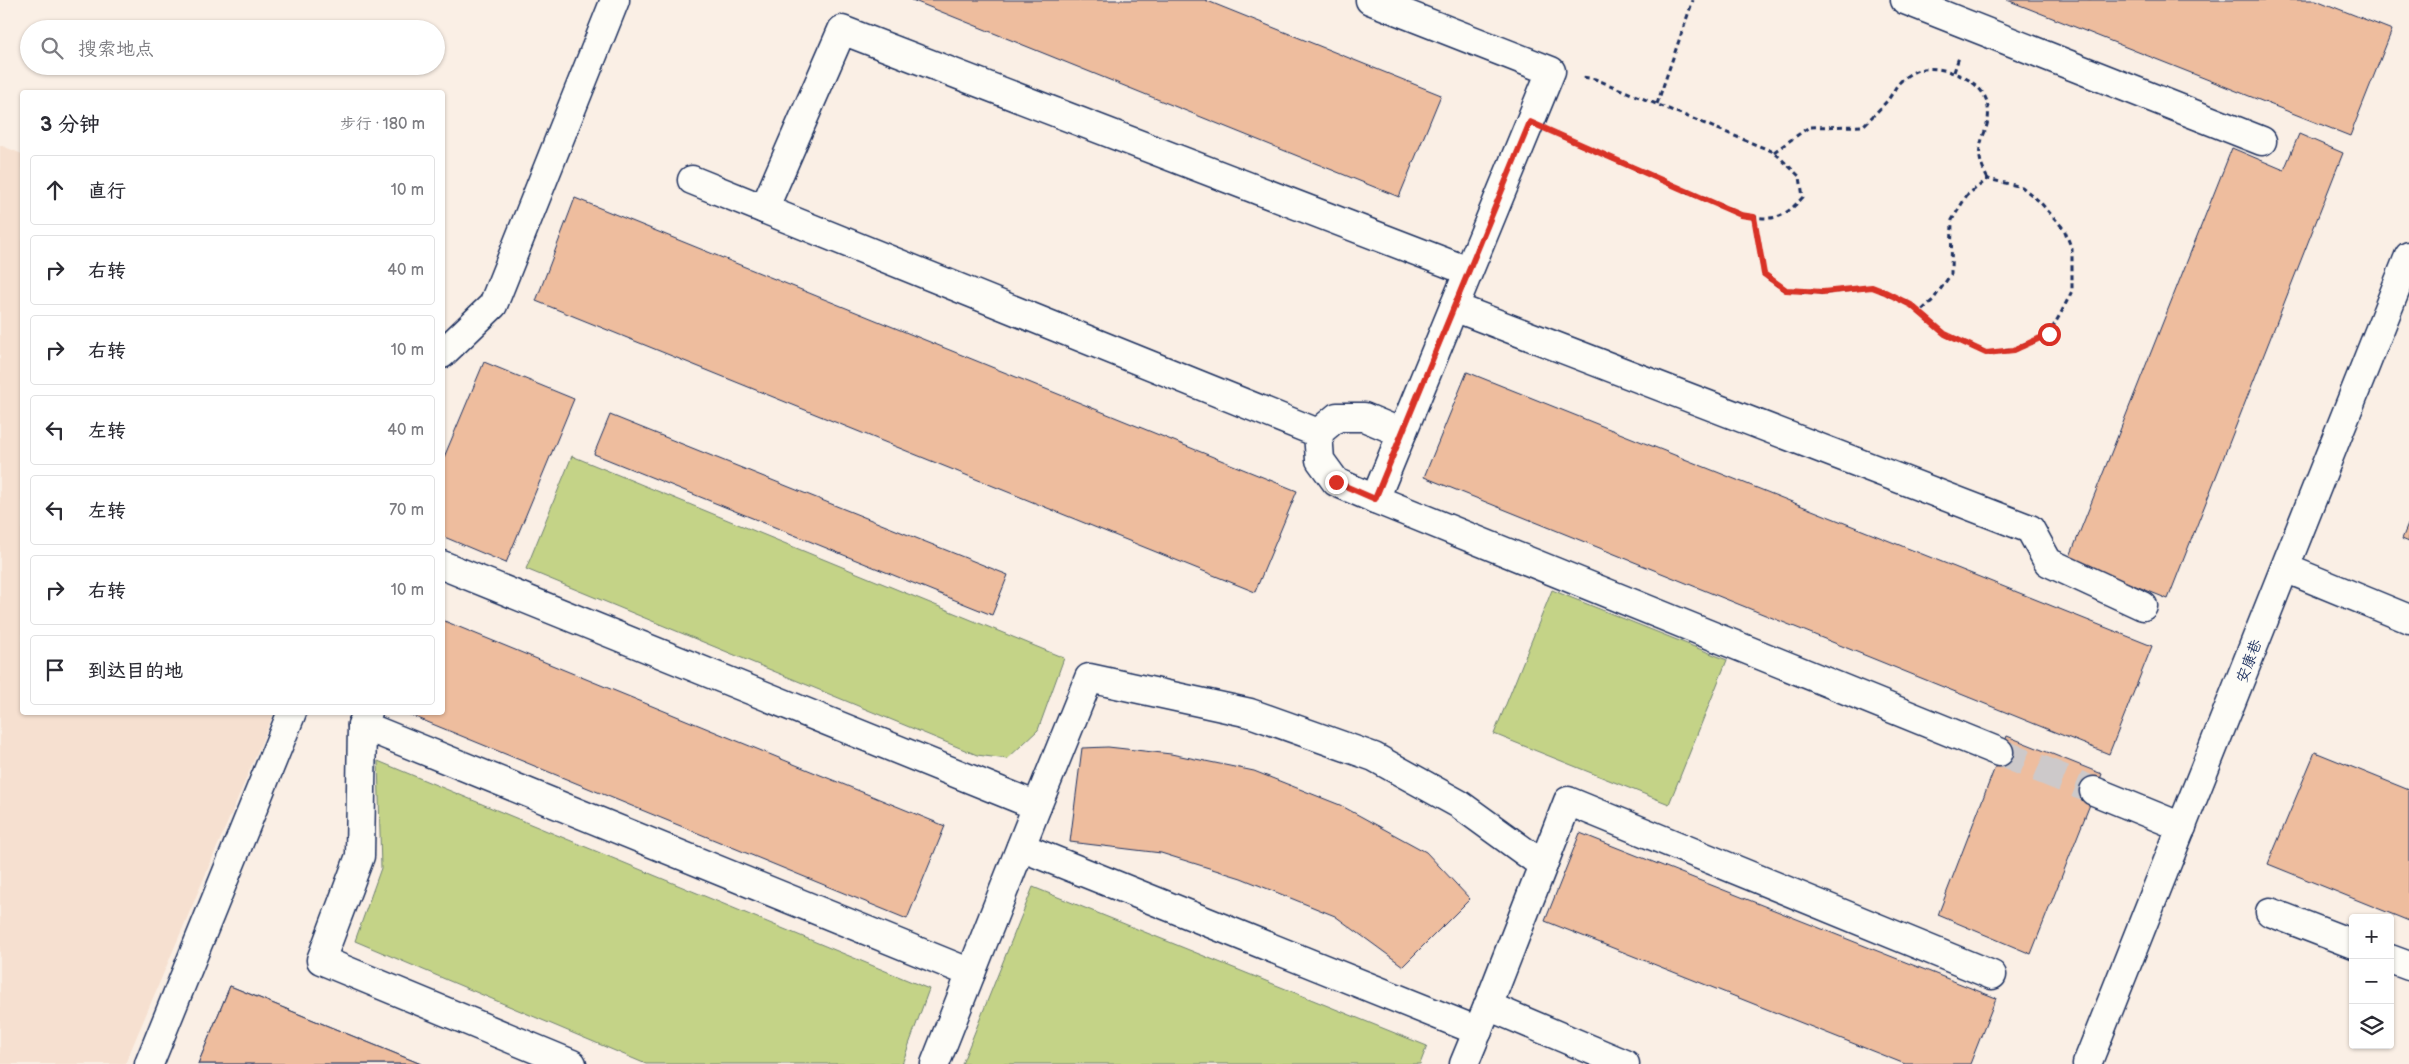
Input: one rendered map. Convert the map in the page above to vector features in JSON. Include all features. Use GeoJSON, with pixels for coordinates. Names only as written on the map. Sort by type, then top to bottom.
{"type":"FeatureCollection","features":[{"type":"Feature","properties":{"kind":"street"},"geometry":{"type":"LineString","coordinates":[[445,351],[493,305],[616,0]]}},
{"type":"Feature","properties":{"kind":"street"},"geometry":{"type":"LineString","coordinates":[[1370,0],[1550,71],[1375,499]]}},
{"type":"Feature","properties":{"kind":"street"},"geometry":{"type":"LineString","coordinates":[[1905,0],[2262,141]]}},
{"type":"Feature","properties":{"kind":"street"},"geometry":{"type":"LineString","coordinates":[[764,209],[842,30],[1468,271]]}},
{"type":"Feature","properties":{"kind":"street"},"geometry":{"type":"LineString","coordinates":[[692,180],[1318,433]]}},
{"type":"Feature","properties":{"kind":"street","name":"安康巷"},"geometry":{"type":"LineString","coordinates":[[2087,1064],[2409,256]]}},
{"type":"Feature","properties":{"kind":"street"},"geometry":{"type":"LineString","coordinates":[[1454,307],[2030,529],[2048,562],[2143,606]]}},
{"type":"Feature","properties":{"kind":"street"},"geometry":{"type":"LineString","coordinates":[[1318,433],[1337,417],[1364,417],[1402,433]]}},
{"type":"Feature","properties":{"kind":"street"},"geometry":{"type":"LineString","coordinates":[[1318,433],[1320,460],[1336,482],[1999,752]]}},
{"type":"Feature","properties":{"kind":"street"},"geometry":{"type":"LineString","coordinates":[[445,566],[1037,806]]}},
{"type":"Feature","properties":{"kind":"street"},"geometry":{"type":"LineString","coordinates":[[2285,568],[2409,619]]}},
{"type":"Feature","properties":{"kind":"street"},"geometry":{"type":"LineString","coordinates":[[935,1064],[1089,678],[1250,713],[1374,757],[1459,804],[1543,866]]}},
{"type":"Feature","properties":{"kind":"street"},"geometry":{"type":"LineString","coordinates":[[149,1064],[291,715]]}},
{"type":"Feature","properties":{"kind":"street"},"geometry":{"type":"LineString","coordinates":[[572,1064],[321,960],[360,856],[365,719],[971,973]]}},
{"type":"Feature","properties":{"kind":"street"},"geometry":{"type":"LineString","coordinates":[[2094,791],[2182,827]]}},
{"type":"Feature","properties":{"kind":"street"},"geometry":{"type":"LineString","coordinates":[[1464,1064],[1568,800],[1992,975]]}},
{"type":"Feature","properties":{"kind":"street"},"geometry":{"type":"LineString","coordinates":[[1021,848],[1478,1031]]}},
{"type":"Feature","properties":{"kind":"street"},"geometry":{"type":"LineString","coordinates":[[2270,912],[2349,942]]}},
{"type":"Feature","properties":{"kind":"street"},"geometry":{"type":"LineString","coordinates":[[2394,960],[2409,966]]}},
{"type":"Feature","properties":{"kind":"street"},"geometry":{"type":"LineString","coordinates":[[1488,1006],[1625,1064]]}},
{"type":"Feature","properties":{"kind":"path"},"geometry":{"type":"LineString","coordinates":[[1657,104],[1692,0]]}},
{"type":"Feature","properties":{"kind":"path"},"geometry":{"type":"LineString","coordinates":[[1754,217],[1764,274],[1786,290],[1823,292],[1872,287],[1911,305],[1945,334],[1986,353],[2014,350],[2049,334],[2072,291],[2072,249],[2064,229],[2040,202],[2022,187],[1988,179],[1981,166],[1978,149],[1988,123],[1987,101],[1972,81],[1943,68],[1921,69],[1901,80],[1887,101],[1863,126],[1809,127],[1774,152]]}},
{"type":"Feature","properties":{"kind":"path"},"geometry":{"type":"LineString","coordinates":[[1530,122],[1741,215],[1768,219],[1788,213],[1803,197],[1800,177],[1774,152],[1595,79],[1550,71]]}},
{"type":"Feature","properties":{"kind":"path"},"geometry":{"type":"LineString","coordinates":[[1920,312],[1933,300],[1951,274],[1952,220],[1967,195],[1988,179]]}},
{"type":"Feature","properties":{"kind":"shaded area"},"geometry":{"type":"Polygon","coordinates":[[[0,145],[20,153],[20,715],[273,715],[125,1064],[0,1064],[0,145]]]}},
{"type":"Feature","properties":{"kind":"green space"},"geometry":{"type":"Polygon","coordinates":[[[572,456],[1064,658],[1038,730],[1007,759],[977,755],[526,569],[572,456]]]}},
{"type":"Feature","properties":{"kind":"green space"},"geometry":{"type":"Polygon","coordinates":[[[1552,590],[1727,660],[1669,804],[1494,734],[1552,590]]]}},
{"type":"Feature","properties":{"kind":"green space"},"geometry":{"type":"Polygon","coordinates":[[[378,761],[929,989],[902,1064],[646,1064],[355,941],[381,868],[378,761]]]}},
{"type":"Feature","properties":{"kind":"green space"},"geometry":{"type":"Polygon","coordinates":[[[1033,887],[1427,1046],[1420,1064],[962,1064],[1033,887]]]}},
{"type":"Feature","properties":{"kind":"building"},"geometry":{"type":"Polygon","coordinates":[[[912,0],[1205,0],[1441,95],[1399,197],[912,0]]]}},
{"type":"Feature","properties":{"kind":"building"},"geometry":{"type":"Polygon","coordinates":[[[2007,0],[2316,0],[2392,30],[2350,136],[2007,0]]]}},
{"type":"Feature","properties":{"kind":"building"},"geometry":{"type":"Polygon","coordinates":[[[2299,134],[2343,153],[2168,599],[2069,559],[2232,148],[2284,170],[2299,134]]]}},
{"type":"Feature","properties":{"kind":"building"},"geometry":{"type":"Polygon","coordinates":[[[575,198],[1297,491],[1255,592],[536,301],[575,198]]]}},
{"type":"Feature","properties":{"kind":"building"},"geometry":{"type":"Polygon","coordinates":[[[484,362],[574,399],[506,563],[445,537],[445,455],[484,362]]]}},
{"type":"Feature","properties":{"kind":"building"},"geometry":{"type":"Polygon","coordinates":[[[1467,372],[2152,646],[2109,754],[1424,477],[1467,372]]]}},
{"type":"Feature","properties":{"kind":"building"},"geometry":{"type":"Polygon","coordinates":[[[610,415],[1008,575],[992,615],[594,454],[610,415]]]}},
{"type":"Feature","properties":{"kind":"building"},"geometry":{"type":"Polygon","coordinates":[[[2409,522],[2409,542],[2402,539],[2409,522]]]}},
{"type":"Feature","properties":{"kind":"building"},"geometry":{"type":"Polygon","coordinates":[[[445,621],[945,826],[907,919],[410,715],[445,715],[445,621]]]}},
{"type":"Feature","properties":{"kind":"building"},"geometry":{"type":"Polygon","coordinates":[[[2007,736],[2102,774],[2031,954],[1938,915],[2007,736]]]}},
{"type":"Feature","properties":{"kind":"building"},"geometry":{"type":"Polygon","coordinates":[[[1108,747],[1171,754],[1254,771],[1340,805],[1426,852],[1470,899],[1403,966],[1335,916],[1241,878],[1161,853],[1070,842],[1082,748],[1108,747]]]}},
{"type":"Feature","properties":{"kind":"building"},"geometry":{"type":"Polygon","coordinates":[[[2315,752],[2409,790],[2409,921],[2268,864],[2315,752]]]}},
{"type":"Feature","properties":{"kind":"building"},"geometry":{"type":"Polygon","coordinates":[[[1580,833],[1996,998],[1970,1064],[1905,1064],[1545,921],[1580,833]]]}},
{"type":"Feature","properties":{"kind":"building"},"geometry":{"type":"Polygon","coordinates":[[[230,986],[421,1064],[198,1064],[230,986]]]}},
{"type":"Feature","properties":{"kind":"building"},"geometry":{"type":"Polygon","coordinates":[[[230,986],[421,1064],[198,1064],[230,986]]]}},
{"type":"Feature","properties":{"kind":"tunnel"},"geometry":{"type":"LineString","coordinates":[[1999,752],[2094,791]]}},
{"type":"Feature","properties":{"kind":"route"},"geometry":{"type":"LineString","coordinates":[[1336,482],[1375,499],[1530,122],[1741,215],[1754,217],[1764,274],[1786,290],[1823,292],[1872,287],[1911,305],[1945,334],[1986,353],[2014,350],[2049,334]]}}]}
